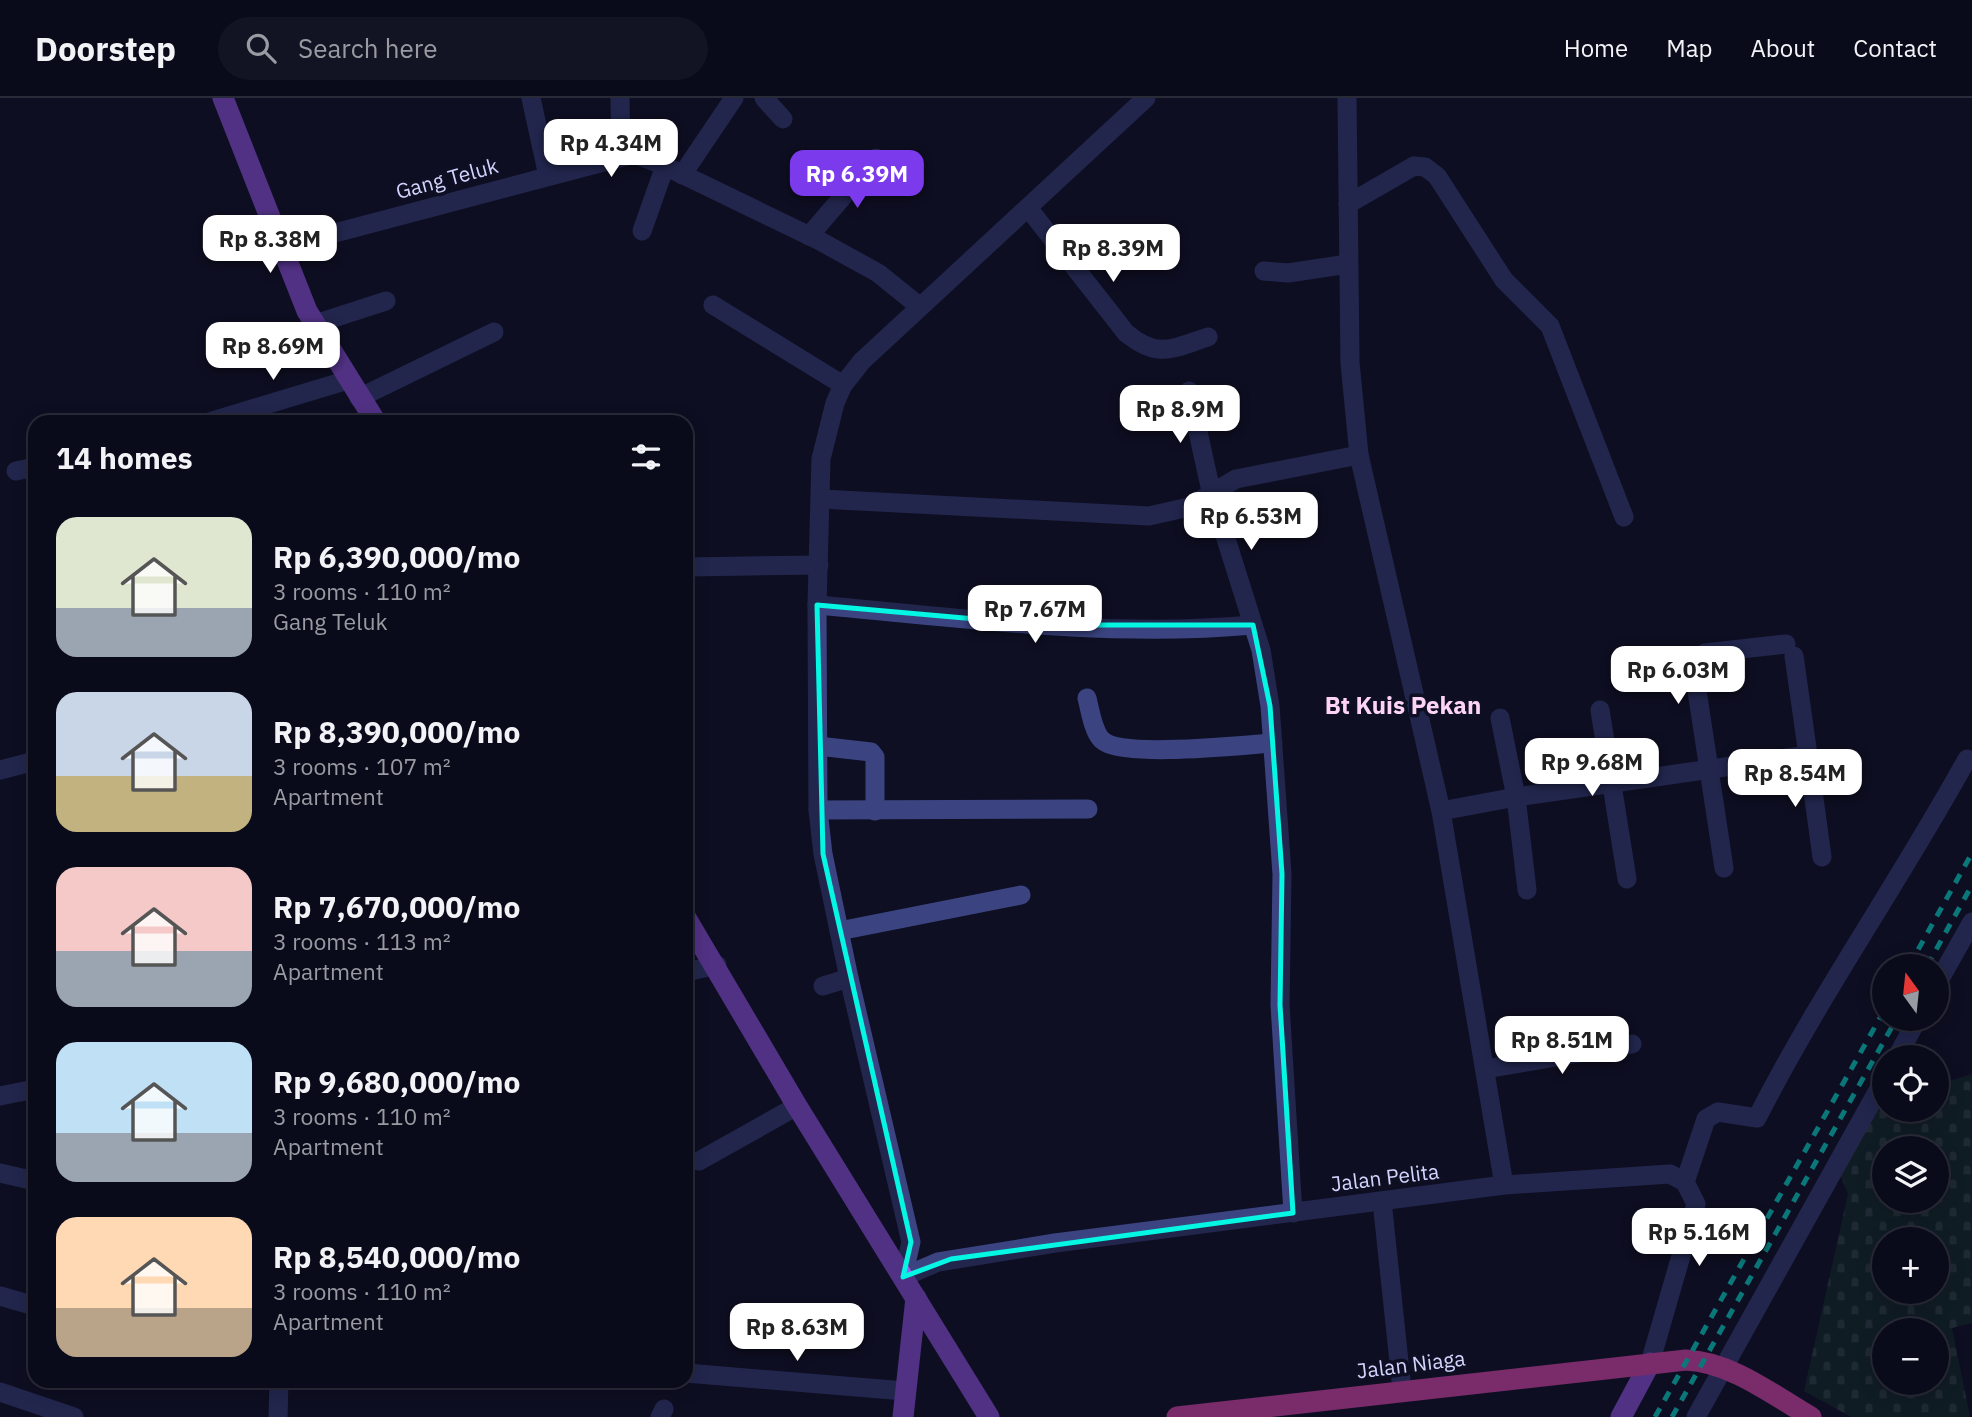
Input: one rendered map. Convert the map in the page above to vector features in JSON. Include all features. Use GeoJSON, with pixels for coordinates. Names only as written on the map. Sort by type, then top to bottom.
{"type":"FeatureCollection","features":[{"type":"Feature","properties":{"kind":"highway","name":"Jalan Niaga"},"geometry":{"type":"LineString","coordinates":[[1177,1417],[1650,1363],[1704,1361],[1723,1367]]}},
{"type":"Feature","properties":{"kind":"highway"},"geometry":{"type":"LineString","coordinates":[[1723,1367],[1811,1417]]}},
{"type":"Feature","properties":{"kind":"main road"},"geometry":{"type":"LineString","coordinates":[[223,98],[315,324],[371,415]]}},
{"type":"Feature","properties":{"kind":"main road"},"geometry":{"type":"LineString","coordinates":[[693,929],[717,965],[797,1106],[989,1417]]}},
{"type":"Feature","properties":{"kind":"main road"},"geometry":{"type":"LineString","coordinates":[[902,1417],[915,1297]]}},
{"type":"Feature","properties":{"kind":"main road"},"geometry":{"type":"LineString","coordinates":[[1621,1417],[1650,1363]]}},
{"type":"Feature","properties":{"kind":"street"},"geometry":{"type":"LineString","coordinates":[[531,98],[548,176]]}},
{"type":"Feature","properties":{"kind":"street"},"geometry":{"type":"LineString","coordinates":[[620,98],[621,156]]}},
{"type":"Feature","properties":{"kind":"street"},"geometry":{"type":"LineString","coordinates":[[642,231],[673,170],[734,98]]}},
{"type":"Feature","properties":{"kind":"street"},"geometry":{"type":"LineString","coordinates":[[764,98],[783,118]]}},
{"type":"Feature","properties":{"kind":"street"},"geometry":{"type":"LineString","coordinates":[[903,1277],[911,1242],[849,978],[823,854],[818,810],[817,605],[821,459],[828,426],[843,385],[862,361],[1146,98]]}},
{"type":"Feature","properties":{"kind":"street"},"geometry":{"type":"LineString","coordinates":[[1347,98],[1350,363],[1359,455],[1441,811],[1504,1185]]}},
{"type":"Feature","properties":{"kind":"street","name":"Gang Teluk"},"geometry":{"type":"LineString","coordinates":[[282,247],[634,154],[673,170],[878,273],[919,306]]}},
{"type":"Feature","properties":{"kind":"street"},"geometry":{"type":"LineString","coordinates":[[808,236],[876,158]]}},
{"type":"Feature","properties":{"kind":"street"},"geometry":{"type":"LineString","coordinates":[[1348,204],[1414,166],[1425,167],[1437,177],[1504,280],[1550,326],[1624,517]]}},
{"type":"Feature","properties":{"kind":"street"},"geometry":{"type":"LineString","coordinates":[[1029,209],[1126,332],[1142,346],[1156,351],[1208,337]]}},
{"type":"Feature","properties":{"kind":"street"},"geometry":{"type":"LineString","coordinates":[[1264,271],[1289,272],[1348,264]]}},
{"type":"Feature","properties":{"kind":"street"},"geometry":{"type":"LineString","coordinates":[[315,324],[386,301]]}},
{"type":"Feature","properties":{"kind":"street"},"geometry":{"type":"LineString","coordinates":[[713,305],[843,385]]}},
{"type":"Feature","properties":{"kind":"street"},"geometry":{"type":"LineString","coordinates":[[240,415],[354,389],[494,332]]}},
{"type":"Feature","properties":{"kind":"street"},"geometry":{"type":"LineString","coordinates":[[1189,391],[1211,491],[1266,673],[1282,874],[1283,1071],[1293,1213]]}},
{"type":"Feature","properties":{"kind":"street"},"geometry":{"type":"LineString","coordinates":[[821,499],[1149,516],[1189,508],[1211,491],[1236,479],[1359,455]]}},
{"type":"Feature","properties":{"kind":"street"},"geometry":{"type":"LineString","coordinates":[[16,471],[28,468]]}},
{"type":"Feature","properties":{"kind":"street"},"geometry":{"type":"LineString","coordinates":[[693,567],[819,565]]}},
{"type":"Feature","properties":{"kind":"street"},"geometry":{"type":"LineString","coordinates":[[817,605],[1044,625],[1183,629],[1253,625]]}},
{"type":"Feature","properties":{"kind":"street"},"geometry":{"type":"LineString","coordinates":[[1724,868],[1706,768],[1694,671],[1699,658],[1705,653],[1790,650],[1822,856]]}},
{"type":"Feature","properties":{"kind":"street"},"geometry":{"type":"LineString","coordinates":[[1087,698],[1098,735],[1108,744],[1171,750],[1273,743]]}},
{"type":"Feature","properties":{"kind":"street"},"geometry":{"type":"LineString","coordinates":[[1601,710],[1610,783],[1627,879]]}},
{"type":"Feature","properties":{"kind":"street"},"geometry":{"type":"LineString","coordinates":[[1500,718],[1516,797],[1527,890]]}},
{"type":"Feature","properties":{"kind":"street"},"geometry":{"type":"LineString","coordinates":[[818,746],[871,752],[875,757],[875,811]]}},
{"type":"Feature","properties":{"kind":"street"},"geometry":{"type":"LineString","coordinates":[[1441,811],[1706,768],[1808,755]]}},
{"type":"Feature","properties":{"kind":"street"},"geometry":{"type":"LineString","coordinates":[[1650,1363],[1695,1214],[1695,1196],[1685,1182],[1706,1119],[1718,1112],[1757,1118],[1796,1041],[1934,819],[1967,759]]}},
{"type":"Feature","properties":{"kind":"street"},"geometry":{"type":"LineString","coordinates":[[0,770],[28,763]]}},
{"type":"Feature","properties":{"kind":"street"},"geometry":{"type":"LineString","coordinates":[[818,810],[1088,809]]}},
{"type":"Feature","properties":{"kind":"street"},"geometry":{"type":"LineString","coordinates":[[839,931],[1021,895]]}},
{"type":"Feature","properties":{"kind":"street"},"geometry":{"type":"LineString","coordinates":[[1950,961],[1972,922]]}},
{"type":"Feature","properties":{"kind":"street"},"geometry":{"type":"LineString","coordinates":[[693,970],[717,965]]}},
{"type":"Feature","properties":{"kind":"street"},"geometry":{"type":"LineString","coordinates":[[823,986],[849,978]]}},
{"type":"Feature","properties":{"kind":"street"},"geometry":{"type":"LineString","coordinates":[[1485,1069],[1632,1044]]}},
{"type":"Feature","properties":{"kind":"street"},"geometry":{"type":"LineString","coordinates":[[0,1096],[28,1090]]}},
{"type":"Feature","properties":{"kind":"street"},"geometry":{"type":"LineString","coordinates":[[1696,1417],[1872,1101]]}},
{"type":"Feature","properties":{"kind":"street"},"geometry":{"type":"LineString","coordinates":[[699,1161],[797,1106]]}},
{"type":"Feature","properties":{"kind":"street"},"geometry":{"type":"LineString","coordinates":[[0,1173],[28,1179]]}},
{"type":"Feature","properties":{"kind":"street","name":"Jalan Pelita"},"geometry":{"type":"LineString","coordinates":[[903,1277],[928,1265],[951,1259],[1504,1185],[1660,1173],[1685,1182]]}},
{"type":"Feature","properties":{"kind":"street"},"geometry":{"type":"LineString","coordinates":[[1382,1201],[1402,1390]]}},
{"type":"Feature","properties":{"kind":"street"},"geometry":{"type":"LineString","coordinates":[[0,1296],[28,1304]]}},
{"type":"Feature","properties":{"kind":"street"},"geometry":{"type":"LineString","coordinates":[[693,1374],[905,1391]]}},
{"type":"Feature","properties":{"kind":"street"},"geometry":{"type":"LineString","coordinates":[[278,1417],[279,1388]]}},
{"type":"Feature","properties":{"kind":"street"},"geometry":{"type":"LineString","coordinates":[[0,1392],[74,1417]]}},
{"type":"Feature","properties":{"kind":"highlighted area"},"geometry":{"type":"Polygon","coordinates":[[[817,605],[1044,625],[1253,625],[1270,706],[1282,874],[1280,1005],[1293,1213],[951,1259],[903,1277],[911,1242],[823,854],[817,605]]]}},
{"type":"Feature","properties":{"kind":"green space"},"geometry":{"type":"Polygon","coordinates":[[[1972,1074],[1972,1323],[1952,1328],[1970,1417],[1851,1417],[1804,1391],[1848,1194],[1839,1171],[1872,1111],[1872,1122],[1949,1122],[1949,1081],[1972,1074]]]}},
{"type":"Feature","properties":{"kind":"railway"},"geometry":{"type":"LineString","coordinates":[[1916,954],[1972,853]]}},
{"type":"Feature","properties":{"kind":"railway"},"geometry":{"type":"LineString","coordinates":[[1934,954],[1972,885]]}},
{"type":"Feature","properties":{"kind":"railway"},"geometry":{"type":"LineString","coordinates":[[1655,1417],[1873,1031]]}},
{"type":"Feature","properties":{"kind":"railway"},"geometry":{"type":"LineString","coordinates":[[1672,1417],[1890,1031]]}},
{"type":"Feature","properties":{"kind":"district","name":"Bt Kuis Pekan"},"geometry":{"type":"Point","coordinates":[1403,706]}}]}
